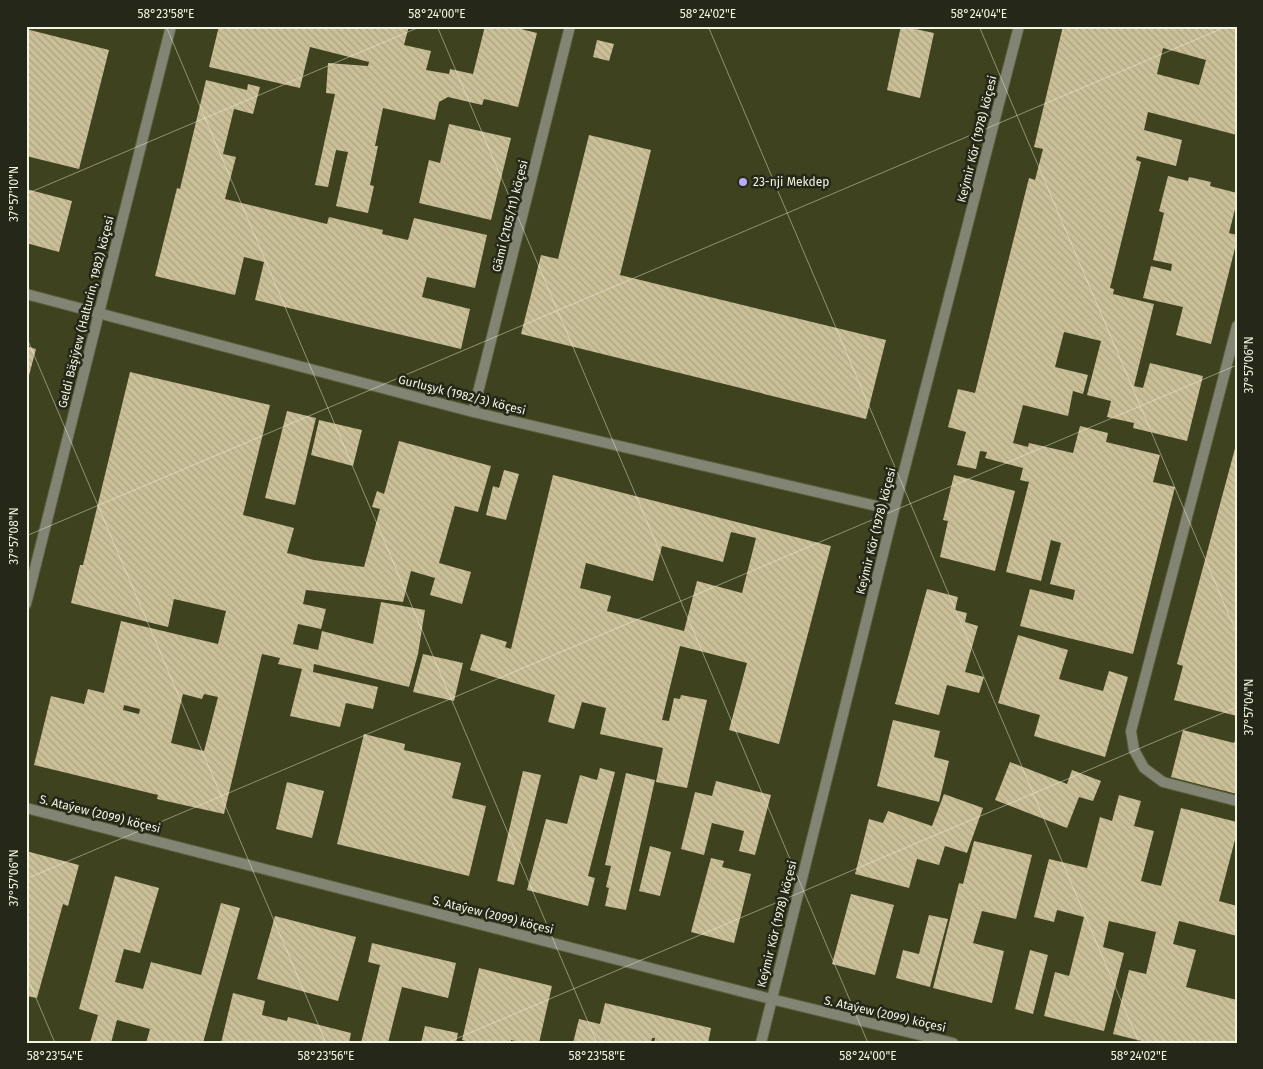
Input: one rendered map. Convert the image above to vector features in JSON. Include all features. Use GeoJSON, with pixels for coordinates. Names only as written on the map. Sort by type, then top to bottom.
{"type":"FeatureCollection","features":[{"type":"Feature","properties":{"kind":"street","name":"Geldi Bäşiýew (Halturin, 1982) köçesi"},"geometry":{"type":"LineString","coordinates":[[26,604],[171,26]]}},
{"type":"Feature","properties":{"kind":"street","name":"Gämi (2105/11) köçesi"},"geometry":{"type":"LineString","coordinates":[[473,412],[570,26]]}},
{"type":"Feature","properties":{"kind":"street","name":"Keýmir Kör (1978) köçesi"},"geometry":{"type":"LineString","coordinates":[[761,1043],[894,510],[1018,26]]}},
{"type":"Feature","properties":{"kind":"street","name":"Gurluşyk (1982/3) köçesi"},"geometry":{"type":"LineString","coordinates":[[26,294],[473,412],[894,510]]}},
{"type":"Feature","properties":{"kind":"street"},"geometry":{"type":"LineString","coordinates":[[1237,326],[1132,731],[1134,750],[1144,768],[1163,782],[1237,801]]}},
{"type":"Feature","properties":{"kind":"street","name":"S. Ataýew (2099) köçesi"},"geometry":{"type":"LineString","coordinates":[[26,808],[771,999],[953,1043]]}},
{"type":"Feature","properties":{"kind":"building"},"geometry":{"type":"Polygon","coordinates":[[[219,26],[409,26],[404,45],[431,51],[426,70],[449,74],[450,69],[473,74],[485,26],[509,26],[537,33],[518,107],[484,99],[482,105],[448,97],[439,102],[435,120],[383,108],[375,146],[378,146],[370,185],[374,186],[368,213],[336,206],[348,152],[336,150],[328,187],[315,185],[335,94],[326,93],[328,63],[368,66],[369,62],[310,47],[300,88],[209,67],[219,26]]]}},
{"type":"Feature","properties":{"kind":"building"},"geometry":{"type":"Polygon","coordinates":[[[901,26],[934,33],[920,98],[887,90],[901,26]]]}},
{"type":"Feature","properties":{"kind":"building"},"geometry":{"type":"Polygon","coordinates":[[[1063,26],[1231,26],[1237,28],[1237,135],[1148,112],[1144,130],[1182,140],[1176,166],[1137,156],[1136,160],[1141,162],[1110,288],[1114,289],[1113,294],[1154,304],[1134,386],[1143,388],[1150,363],[1203,376],[1187,441],[1133,428],[1134,423],[1107,417],[1111,401],[1087,395],[1101,341],[1064,332],[1055,367],[1088,375],[1083,394],[1073,391],[1068,416],[1023,405],[1013,443],[1028,447],[1029,443],[1073,453],[1080,426],[1108,433],[1106,442],[1160,455],[1153,482],[1175,487],[1133,654],[1020,626],[1030,589],[1073,600],[1075,590],[1050,584],[1061,543],[1051,540],[1041,581],[1006,572],[1029,482],[1020,480],[1023,468],[985,458],[987,452],[980,451],[976,469],[957,465],[966,432],[948,427],[958,389],[975,393],[1029,178],[1035,180],[1043,149],[1034,147],[1063,26]],[[1163,48],[1157,74],[1199,85],[1206,60],[1163,48]]]}},
{"type":"Feature","properties":{"kind":"building"},"geometry":{"type":"Polygon","coordinates":[[[26,29],[109,50],[79,169],[26,156],[26,29]]]}},
{"type":"Feature","properties":{"kind":"building"},"geometry":{"type":"Polygon","coordinates":[[[597,40],[614,44],[609,61],[593,57],[597,40]]]}},
{"type":"Feature","properties":{"kind":"building"},"geometry":{"type":"Polygon","coordinates":[[[206,80],[247,90],[248,84],[260,87],[253,114],[234,109],[223,154],[236,157],[225,199],[327,224],[329,217],[383,230],[382,234],[408,240],[414,218],[487,235],[475,288],[427,277],[422,297],[470,309],[461,349],[255,300],[264,262],[244,257],[235,295],[155,276],[177,188],[180,189],[206,80]]]}},
{"type":"Feature","properties":{"kind":"building"},"geometry":{"type":"Polygon","coordinates":[[[449,124],[511,138],[491,220],[419,203],[429,160],[440,163],[449,124]]]}},
{"type":"Feature","properties":{"kind":"building"},"geometry":{"type":"Polygon","coordinates":[[[589,135],[651,150],[620,275],[886,340],[866,419],[521,334],[541,255],[558,259],[589,135]]]}},
{"type":"Feature","properties":{"kind":"building"},"geometry":{"type":"Polygon","coordinates":[[[1168,176],[1188,181],[1189,177],[1211,182],[1210,186],[1237,193],[1237,201],[1229,233],[1237,235],[1237,240],[1211,344],[1176,335],[1183,307],[1143,298],[1151,266],[1171,271],[1172,264],[1153,260],[1164,213],[1159,211],[1168,176]]]}},
{"type":"Feature","properties":{"kind":"building"},"geometry":{"type":"Polygon","coordinates":[[[26,189],[72,201],[59,252],[26,243],[26,189]]]}},
{"type":"Feature","properties":{"kind":"building"},"geometry":{"type":"Polygon","coordinates":[[[26,346],[36,349],[27,383],[26,383],[26,346]]]}},
{"type":"Feature","properties":{"kind":"building"},"geometry":{"type":"Polygon","coordinates":[[[130,372],[270,405],[243,515],[294,528],[287,553],[314,560],[364,567],[380,509],[372,507],[377,491],[384,494],[399,441],[491,466],[478,512],[455,506],[439,563],[471,572],[462,604],[430,595],[435,578],[411,571],[403,602],[306,590],[303,604],[326,609],[321,629],[298,624],[293,644],[318,650],[322,631],[373,644],[381,602],[425,610],[418,654],[409,687],[314,664],[313,672],[378,687],[373,709],[346,703],[340,727],[290,716],[302,669],[278,664],[280,658],[262,654],[224,814],[157,799],[158,795],[34,765],[51,696],[84,704],[88,689],[104,693],[121,621],[218,644],[226,611],[174,599],[168,627],[71,603],[80,565],[83,565],[130,372]],[[183,694],[171,743],[204,751],[218,697],[204,694],[202,699],[183,694]],[[124,705],[123,710],[139,714],[140,709],[124,705]]]}},
{"type":"Feature","properties":{"kind":"building"},"geometry":{"type":"Polygon","coordinates":[[[287,411],[316,418],[295,505],[265,498],[287,411]]]}},
{"type":"Feature","properties":{"kind":"building"},"geometry":{"type":"Polygon","coordinates":[[[319,420],[362,430],[353,466],[311,455],[319,420]]]}},
{"type":"Feature","properties":{"kind":"building"},"geometry":{"type":"Polygon","coordinates":[[[1237,441],[1237,716],[1174,700],[1183,666],[1177,664],[1237,441]]]}},
{"type":"Feature","properties":{"kind":"building"},"geometry":{"type":"Polygon","coordinates":[[[504,470],[519,474],[506,520],[486,515],[493,486],[499,488],[504,470]]]}},
{"type":"Feature","properties":{"kind":"building"},"geometry":{"type":"Polygon","coordinates":[[[553,475],[831,546],[779,744],[729,730],[747,663],[680,646],[662,720],[669,721],[674,698],[680,699],[681,695],[707,700],[687,788],[656,782],[663,748],[600,734],[606,708],[582,702],[574,729],[548,722],[555,695],[470,670],[481,634],[507,642],[505,647],[511,649],[553,475]],[[731,532],[723,562],[662,546],[653,581],[586,563],[580,588],[611,596],[607,611],[684,631],[697,581],[742,593],[756,538],[731,532]]]}},
{"type":"Feature","properties":{"kind":"building"},"geometry":{"type":"Polygon","coordinates":[[[954,475],[1015,491],[995,571],[940,557],[948,521],[943,520],[954,475]]]}},
{"type":"Feature","properties":{"kind":"building"},"geometry":{"type":"Polygon","coordinates":[[[927,589],[958,597],[955,610],[967,613],[965,622],[978,626],[965,672],[984,677],[979,693],[947,685],[939,715],[895,704],[927,589]]]}},
{"type":"Feature","properties":{"kind":"building"},"geometry":{"type":"Polygon","coordinates":[[[1018,635],[1068,650],[1059,679],[1103,691],[1109,671],[1128,677],[1105,757],[1034,736],[1040,715],[998,703],[1018,635]]]}},
{"type":"Feature","properties":{"kind":"building"},"geometry":{"type":"Polygon","coordinates":[[[423,654],[463,663],[454,701],[413,692],[423,654]]]}},
{"type":"Feature","properties":{"kind":"building"},"geometry":{"type":"Polygon","coordinates":[[[893,720],[940,731],[934,757],[949,761],[939,802],[877,786],[893,720]]]}},
{"type":"Feature","properties":{"kind":"building"},"geometry":{"type":"Polygon","coordinates":[[[1183,730],[1234,743],[1237,735],[1237,794],[1171,777],[1183,730]]]}},
{"type":"Feature","properties":{"kind":"building"},"geometry":{"type":"Polygon","coordinates":[[[364,734],[405,744],[404,750],[461,763],[452,798],[486,806],[469,876],[337,844],[364,734]]]}},
{"type":"Feature","properties":{"kind":"building"},"geometry":{"type":"Polygon","coordinates":[[[1010,762],[1067,784],[1072,770],[1101,781],[1093,801],[1079,797],[1067,828],[995,800],[1010,762]]]}},
{"type":"Feature","properties":{"kind":"building"},"geometry":{"type":"Polygon","coordinates":[[[600,768],[615,772],[588,876],[595,878],[588,906],[527,890],[546,819],[567,824],[580,775],[597,780],[600,768]]]}},
{"type":"Feature","properties":{"kind":"building"},"geometry":{"type":"Polygon","coordinates":[[[523,771],[541,775],[514,885],[497,881],[523,771]]]}},
{"type":"Feature","properties":{"kind":"building"},"geometry":{"type":"Polygon","coordinates":[[[626,773],[655,780],[626,910],[605,906],[609,888],[606,887],[611,866],[605,865],[626,773]]]}},
{"type":"Feature","properties":{"kind":"building"},"geometry":{"type":"Polygon","coordinates":[[[716,781],[771,795],[755,855],[739,851],[744,831],[712,823],[704,855],[681,849],[695,792],[712,796],[716,781]]]}},
{"type":"Feature","properties":{"kind":"building"},"geometry":{"type":"Polygon","coordinates":[[[287,782],[324,791],[312,838],[276,829],[287,782]]]}},
{"type":"Feature","properties":{"kind":"building"},"geometry":{"type":"Polygon","coordinates":[[[944,794],[983,808],[967,853],[945,846],[939,865],[917,859],[909,888],[855,874],[869,819],[883,823],[888,811],[932,826],[944,794]]]}},
{"type":"Feature","properties":{"kind":"building"},"geometry":{"type":"Polygon","coordinates":[[[1119,795],[1141,801],[1134,826],[1154,831],[1141,881],[1161,886],[1181,808],[1237,822],[1237,832],[1219,901],[1237,906],[1237,936],[1179,921],[1173,944],[1196,950],[1186,987],[1237,1000],[1237,1043],[1150,1043],[1113,1034],[1129,970],[1146,974],[1156,932],[1109,921],[1103,947],[1124,953],[1104,1031],[1044,1016],[1055,972],[1069,976],[1084,917],[1057,910],[1054,922],[1034,917],[1049,859],[1087,868],[1100,817],[1112,821],[1119,795]]]}},
{"type":"Feature","properties":{"kind":"building"},"geometry":{"type":"Polygon","coordinates":[[[974,841],[1032,855],[1016,919],[982,911],[973,943],[1004,951],[992,1003],[933,988],[959,883],[963,884],[974,841]]]}},
{"type":"Feature","properties":{"kind":"building"},"geometry":{"type":"Polygon","coordinates":[[[650,846],[671,852],[660,896],[639,891],[650,846]]]}},
{"type":"Feature","properties":{"kind":"building"},"geometry":{"type":"Polygon","coordinates":[[[26,851],[79,865],[68,906],[63,904],[37,998],[26,996],[26,851]]]}},
{"type":"Feature","properties":{"kind":"building"},"geometry":{"type":"Polygon","coordinates":[[[711,858],[724,861],[722,867],[751,874],[734,943],[691,932],[711,858]]]}},
{"type":"Feature","properties":{"kind":"building"},"geometry":{"type":"Polygon","coordinates":[[[115,876],[159,888],[140,953],[124,949],[115,982],[143,989],[151,962],[201,975],[221,903],[240,908],[203,1043],[146,1043],[150,1029],[117,1020],[111,1043],[90,1043],[98,1015],[79,1009],[115,876]]]}},
{"type":"Feature","properties":{"kind":"building"},"geometry":{"type":"Polygon","coordinates":[[[851,894],[894,905],[875,975],[832,964],[851,894]]]}},
{"type":"Feature","properties":{"kind":"building"},"geometry":{"type":"Polygon","coordinates":[[[929,915],[948,919],[930,987],[896,978],[903,950],[919,954],[929,915]]]}},
{"type":"Feature","properties":{"kind":"building"},"geometry":{"type":"Polygon","coordinates":[[[275,916],[356,937],[338,1001],[257,979],[275,916]]]}},
{"type":"Feature","properties":{"kind":"building"},"geometry":{"type":"Polygon","coordinates":[[[372,943],[456,963],[448,998],[402,987],[388,1043],[361,1043],[380,965],[368,962],[372,943]]]}},
{"type":"Feature","properties":{"kind":"building"},"geometry":{"type":"Polygon","coordinates":[[[1030,950],[1048,955],[1033,1014],[1015,1009],[1030,950]]]}},
{"type":"Feature","properties":{"kind":"building"},"geometry":{"type":"Polygon","coordinates":[[[479,968],[552,986],[539,1043],[523,1043],[511,1040],[511,1043],[473,1043],[462,1040],[479,968]]]}},
{"type":"Feature","properties":{"kind":"building"},"geometry":{"type":"Polygon","coordinates":[[[233,993],[265,1001],[262,1015],[287,1021],[288,1017],[351,1033],[349,1043],[221,1043],[233,993]]]}},
{"type":"Feature","properties":{"kind":"building"},"geometry":{"type":"Polygon","coordinates":[[[605,1003],[711,1028],[708,1043],[654,1043],[655,1038],[652,1038],[651,1043],[573,1043],[579,1019],[600,1024],[605,1003]]]}},
{"type":"Feature","properties":{"kind":"building"},"geometry":{"type":"Polygon","coordinates":[[[425,1026],[458,1033],[456,1043],[421,1043],[425,1026]]]}},
{"type":"Feature","properties":{"kind":"place","name":"23-nji Mekdep"},"geometry":{"type":"Point","coordinates":[743,182]}}]}
